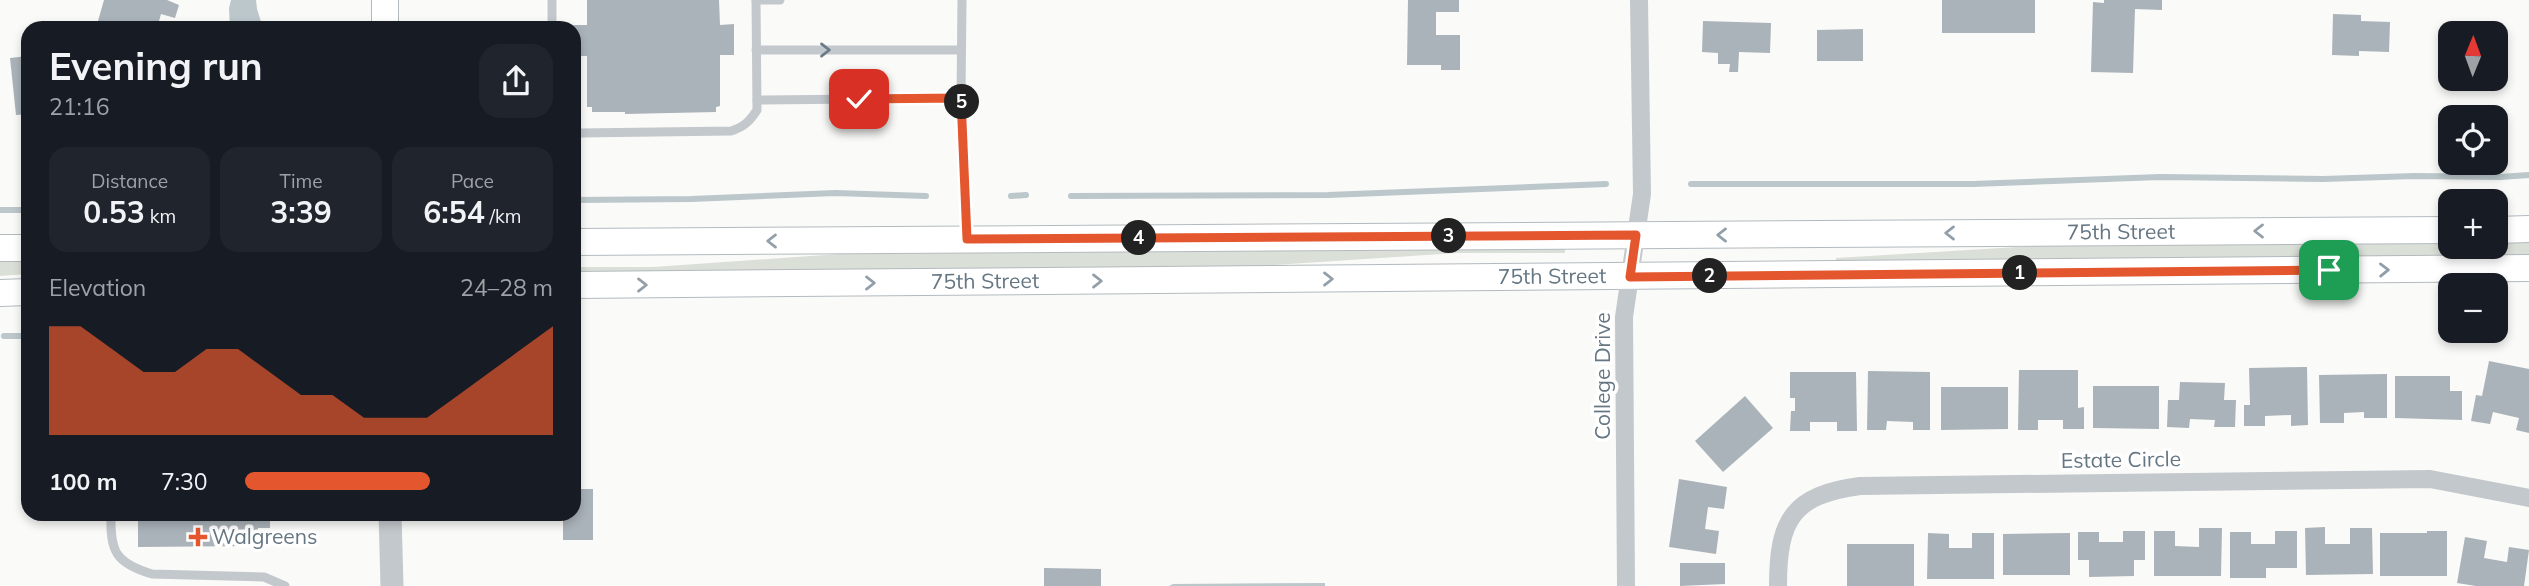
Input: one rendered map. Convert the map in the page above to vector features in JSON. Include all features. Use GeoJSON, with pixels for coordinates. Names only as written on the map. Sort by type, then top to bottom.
{"type":"FeatureCollection","features":[{"type":"Feature","properties":{"kind":"main road"},"geometry":{"type":"LineString","coordinates":[[385,0],[385,21]]}},
{"type":"Feature","properties":{"kind":"main road"},"geometry":{"type":"LineString","coordinates":[[2508,230],[2529,229]]}},
{"type":"Feature","properties":{"kind":"main road","name":"75th Street"},"geometry":{"type":"LineString","coordinates":[[581,243],[2438,230]]}},
{"type":"Feature","properties":{"kind":"main road"},"geometry":{"type":"LineString","coordinates":[[0,248],[21,248]]}},
{"type":"Feature","properties":{"kind":"main road","name":"75th Street"},"geometry":{"type":"LineString","coordinates":[[581,285],[2529,268]]}},
{"type":"Feature","properties":{"kind":"main road"},"geometry":{"type":"LineString","coordinates":[[0,293],[21,292]]}},
{"type":"Feature","properties":{"kind":"street","name":"College Drive"},"geometry":{"type":"LineString","coordinates":[[1626,586],[1624,317],[1642,194],[1639,0]]}},
{"type":"Feature","properties":{"kind":"street","name":"Estate Circle"},"geometry":{"type":"LineString","coordinates":[[1778,586],[1782,540],[1788,522],[1798,508],[1831,490],[1860,486],[2430,480],[2529,498]]}},
{"type":"Feature","properties":{"kind":"street"},"geometry":{"type":"LineString","coordinates":[[390,521],[391,586]]}},
{"type":"Feature","properties":{"kind":"lane"},"geometry":{"type":"LineString","coordinates":[[552,0],[552,21]]}},
{"type":"Feature","properties":{"kind":"lane"},"geometry":{"type":"LineString","coordinates":[[581,131],[731,131],[741,128],[757,110],[756,0],[780,0]]}},
{"type":"Feature","properties":{"kind":"lane"},"geometry":{"type":"LineString","coordinates":[[962,0],[961,98],[967,239]]}},
{"type":"Feature","properties":{"kind":"lane"},"geometry":{"type":"LineString","coordinates":[[757,50],[961,50]]}},
{"type":"Feature","properties":{"kind":"lane"},"geometry":{"type":"LineString","coordinates":[[757,100],[961,98]]}},
{"type":"Feature","properties":{"kind":"lane"},"geometry":{"type":"LineString","coordinates":[[111,521],[110,542],[119,558],[134,569],[152,574],[264,577],[285,586]]}},
{"type":"Feature","properties":{"kind":"shaded area"},"geometry":{"type":"Polygon","coordinates":[[[231,0],[256,0],[261,21],[230,21],[231,0]]]}},
{"type":"Feature","properties":{"kind":"shaded area"},"geometry":{"type":"Polygon","coordinates":[[[2529,242],[2529,255],[2508,255],[2508,243],[2529,242]]]}},
{"type":"Feature","properties":{"kind":"shaded area"},"geometry":{"type":"Polygon","coordinates":[[[2438,243],[2438,256],[1836,261],[1836,258],[2034,246],[2438,243]]]}},
{"type":"Feature","properties":{"kind":"shaded area"},"geometry":{"type":"Polygon","coordinates":[[[1565,249],[1565,253],[1457,253],[1257,266],[581,273],[581,267],[653,267],[839,254],[1565,249]]]}},
{"type":"Feature","properties":{"kind":"shaded area"},"geometry":{"type":"Polygon","coordinates":[[[21,260],[21,274],[0,276],[0,261],[21,260]]]}},
{"type":"Feature","properties":{"kind":"shaded area"},"geometry":{"type":"Polygon","coordinates":[[[1325,583],[1325,586],[1169,586],[1173,584],[1325,583]]]}},
{"type":"Feature","properties":{"kind":"building"},"geometry":{"type":"Polygon","coordinates":[[[104,0],[167,0],[179,5],[175,18],[161,14],[159,21],[98,21],[104,0]]]}},
{"type":"Feature","properties":{"kind":"building"},"geometry":{"type":"Polygon","coordinates":[[[587,0],[719,0],[720,25],[734,24],[734,55],[720,55],[720,106],[716,107],[716,112],[592,112],[592,107],[587,107],[587,56],[581,56],[581,25],[587,25],[587,0]]]}},
{"type":"Feature","properties":{"kind":"building"},"geometry":{"type":"Polygon","coordinates":[[[1408,0],[1459,0],[1459,12],[1436,12],[1436,35],[1460,35],[1460,70],[1441,70],[1441,65],[1407,65],[1408,0]]]}},
{"type":"Feature","properties":{"kind":"building"},"geometry":{"type":"Polygon","coordinates":[[[1942,0],[2035,0],[2035,33],[1942,33],[1942,0]]]}},
{"type":"Feature","properties":{"kind":"building"},"geometry":{"type":"Polygon","coordinates":[[[2104,0],[2162,0],[2162,10],[2135,9],[2133,73],[2091,72],[2093,2],[2104,3],[2104,0]]]}},
{"type":"Feature","properties":{"kind":"building"},"geometry":{"type":"Polygon","coordinates":[[[2333,14],[2361,15],[2361,21],[2390,22],[2389,52],[2359,51],[2359,56],[2332,55],[2333,14]]]}},
{"type":"Feature","properties":{"kind":"building"},"geometry":{"type":"Polygon","coordinates":[[[1703,21],[1771,23],[1770,53],[1739,52],[1738,72],[1729,72],[1730,64],[1718,64],[1718,53],[1702,52],[1703,21]]]}},
{"type":"Feature","properties":{"kind":"building"},"geometry":{"type":"Polygon","coordinates":[[[1863,29],[1863,61],[1817,61],[1817,30],[1863,29]]]}},
{"type":"Feature","properties":{"kind":"building"},"geometry":{"type":"Polygon","coordinates":[[[21,57],[21,115],[16,115],[10,58],[21,57]]]}},
{"type":"Feature","properties":{"kind":"building"},"geometry":{"type":"Polygon","coordinates":[[[2489,361],[2529,369],[2529,433],[2516,430],[2519,418],[2493,412],[2490,424],[2471,421],[2476,395],[2482,396],[2489,361]]]}},
{"type":"Feature","properties":{"kind":"building"},"geometry":{"type":"Polygon","coordinates":[[[2307,367],[2308,425],[2291,426],[2291,415],[2265,416],[2265,426],[2244,426],[2244,405],[2250,405],[2249,368],[2307,367]]]}},
{"type":"Feature","properties":{"kind":"building"},"geometry":{"type":"Polygon","coordinates":[[[2019,370],[2078,370],[2078,408],[2084,407],[2084,429],[2063,429],[2063,420],[2038,420],[2038,430],[2018,430],[2019,370]]]}},
{"type":"Feature","properties":{"kind":"building"},"geometry":{"type":"Polygon","coordinates":[[[1868,371],[1930,372],[1930,430],[1913,430],[1913,422],[1887,421],[1886,430],[1867,430],[1868,371]]]}},
{"type":"Feature","properties":{"kind":"building"},"geometry":{"type":"Polygon","coordinates":[[[1790,372],[1856,372],[1857,431],[1837,431],[1837,422],[1810,422],[1810,431],[1790,431],[1795,398],[1790,398],[1790,372]]]}},
{"type":"Feature","properties":{"kind":"building"},"geometry":{"type":"Polygon","coordinates":[[[2387,374],[2387,418],[2364,418],[2364,412],[2344,413],[2344,423],[2320,423],[2319,375],[2387,374]]]}},
{"type":"Feature","properties":{"kind":"building"},"geometry":{"type":"Polygon","coordinates":[[[2395,376],[2450,376],[2450,391],[2462,391],[2462,420],[2395,418],[2395,376]]]}},
{"type":"Feature","properties":{"kind":"building"},"geometry":{"type":"Polygon","coordinates":[[[2180,382],[2225,383],[2224,400],[2236,400],[2235,427],[2214,427],[2215,420],[2190,419],[2189,428],[2167,427],[2168,400],[2179,400],[2180,382]]]}},
{"type":"Feature","properties":{"kind":"building"},"geometry":{"type":"Polygon","coordinates":[[[2093,386],[2159,386],[2159,429],[2093,428],[2093,386]]]}},
{"type":"Feature","properties":{"kind":"building"},"geometry":{"type":"Polygon","coordinates":[[[1941,387],[2008,387],[2008,429],[1941,430],[1941,387]]]}},
{"type":"Feature","properties":{"kind":"building"},"geometry":{"type":"Polygon","coordinates":[[[1745,396],[1773,428],[1723,472],[1695,441],[1745,396]]]}},
{"type":"Feature","properties":{"kind":"building"},"geometry":{"type":"Polygon","coordinates":[[[1679,479],[1727,487],[1724,509],[1708,507],[1705,529],[1719,531],[1716,554],[1669,547],[1679,479]]]}},
{"type":"Feature","properties":{"kind":"building"},"geometry":{"type":"Polygon","coordinates":[[[581,489],[593,489],[593,540],[563,540],[563,521],[581,521],[581,489]]]}},
{"type":"Feature","properties":{"kind":"building","name":"Walgreens"},"geometry":{"type":"Polygon","coordinates":[[[138,521],[270,521],[270,528],[258,528],[258,546],[138,547],[138,521]]]}},
{"type":"Feature","properties":{"kind":"building"},"geometry":{"type":"Polygon","coordinates":[[[2325,527],[2325,544],[2350,544],[2350,528],[2372,528],[2373,574],[2306,575],[2305,528],[2325,527]]]}},
{"type":"Feature","properties":{"kind":"building"},"geometry":{"type":"Polygon","coordinates":[[[2199,528],[2222,528],[2221,576],[2154,576],[2154,531],[2175,531],[2175,546],[2199,547],[2199,528]]]}},
{"type":"Feature","properties":{"kind":"building"},"geometry":{"type":"Polygon","coordinates":[[[2123,531],[2145,531],[2145,560],[2134,560],[2134,576],[2089,577],[2089,560],[2078,560],[2078,532],[2099,532],[2099,542],[2123,542],[2123,531]]]}},
{"type":"Feature","properties":{"kind":"building"},"geometry":{"type":"Polygon","coordinates":[[[2275,531],[2297,531],[2297,568],[2266,568],[2266,578],[2230,578],[2230,532],[2251,532],[2251,544],[2275,544],[2275,531]]]}},
{"type":"Feature","properties":{"kind":"building"},"geometry":{"type":"Polygon","coordinates":[[[2447,531],[2447,576],[2380,576],[2380,533],[2447,531]]]}},
{"type":"Feature","properties":{"kind":"building"},"geometry":{"type":"Polygon","coordinates":[[[1928,533],[1949,534],[1949,548],[1972,548],[1972,533],[1994,533],[1994,579],[1927,579],[1928,533]]]}},
{"type":"Feature","properties":{"kind":"building"},"geometry":{"type":"Polygon","coordinates":[[[2070,533],[2070,575],[2003,575],[2003,534],[2070,533]]]}},
{"type":"Feature","properties":{"kind":"building"},"geometry":{"type":"Polygon","coordinates":[[[2465,537],[2487,541],[2484,558],[2507,562],[2509,547],[2529,550],[2524,586],[2476,586],[2457,583],[2465,537]]]}},
{"type":"Feature","properties":{"kind":"building"},"geometry":{"type":"Polygon","coordinates":[[[1847,544],[1914,544],[1914,586],[1847,586],[1847,544]]]}},
{"type":"Feature","properties":{"kind":"building"},"geometry":{"type":"Polygon","coordinates":[[[1680,563],[1725,563],[1725,584],[1680,586],[1680,563]]]}},
{"type":"Feature","properties":{"kind":"building"},"geometry":{"type":"Polygon","coordinates":[[[1044,568],[1101,569],[1101,586],[1044,586],[1044,568]]]}},
{"type":"Feature","properties":{"kind":"waterway"},"geometry":{"type":"LineString","coordinates":[[1691,184],[1973,184],[2160,177],[2323,179],[2529,175]]}},
{"type":"Feature","properties":{"kind":"waterway"},"geometry":{"type":"LineString","coordinates":[[1071,196],[1328,195],[1606,184]]}},
{"type":"Feature","properties":{"kind":"waterway"},"geometry":{"type":"LineString","coordinates":[[581,200],[835,193],[926,196]]}},
{"type":"Feature","properties":{"kind":"waterway"},"geometry":{"type":"LineString","coordinates":[[1011,196],[1026,195]]}},
{"type":"Feature","properties":{"kind":"waterway"},"geometry":{"type":"LineString","coordinates":[[0,210],[21,210]]}},
{"type":"Feature","properties":{"kind":"waterway"},"geometry":{"type":"LineString","coordinates":[[4,336],[21,336]]}},
{"type":"Feature","properties":{"kind":"place","name":"Walgreens"},"geometry":{"type":"Point","coordinates":[198,537]}},
{"type":"Feature","properties":{"kind":"route"},"geometry":{"type":"LineString","coordinates":[[859,99],[961,98],[967,239],[1636,235],[1630,277],[2329,270]]}}]}
